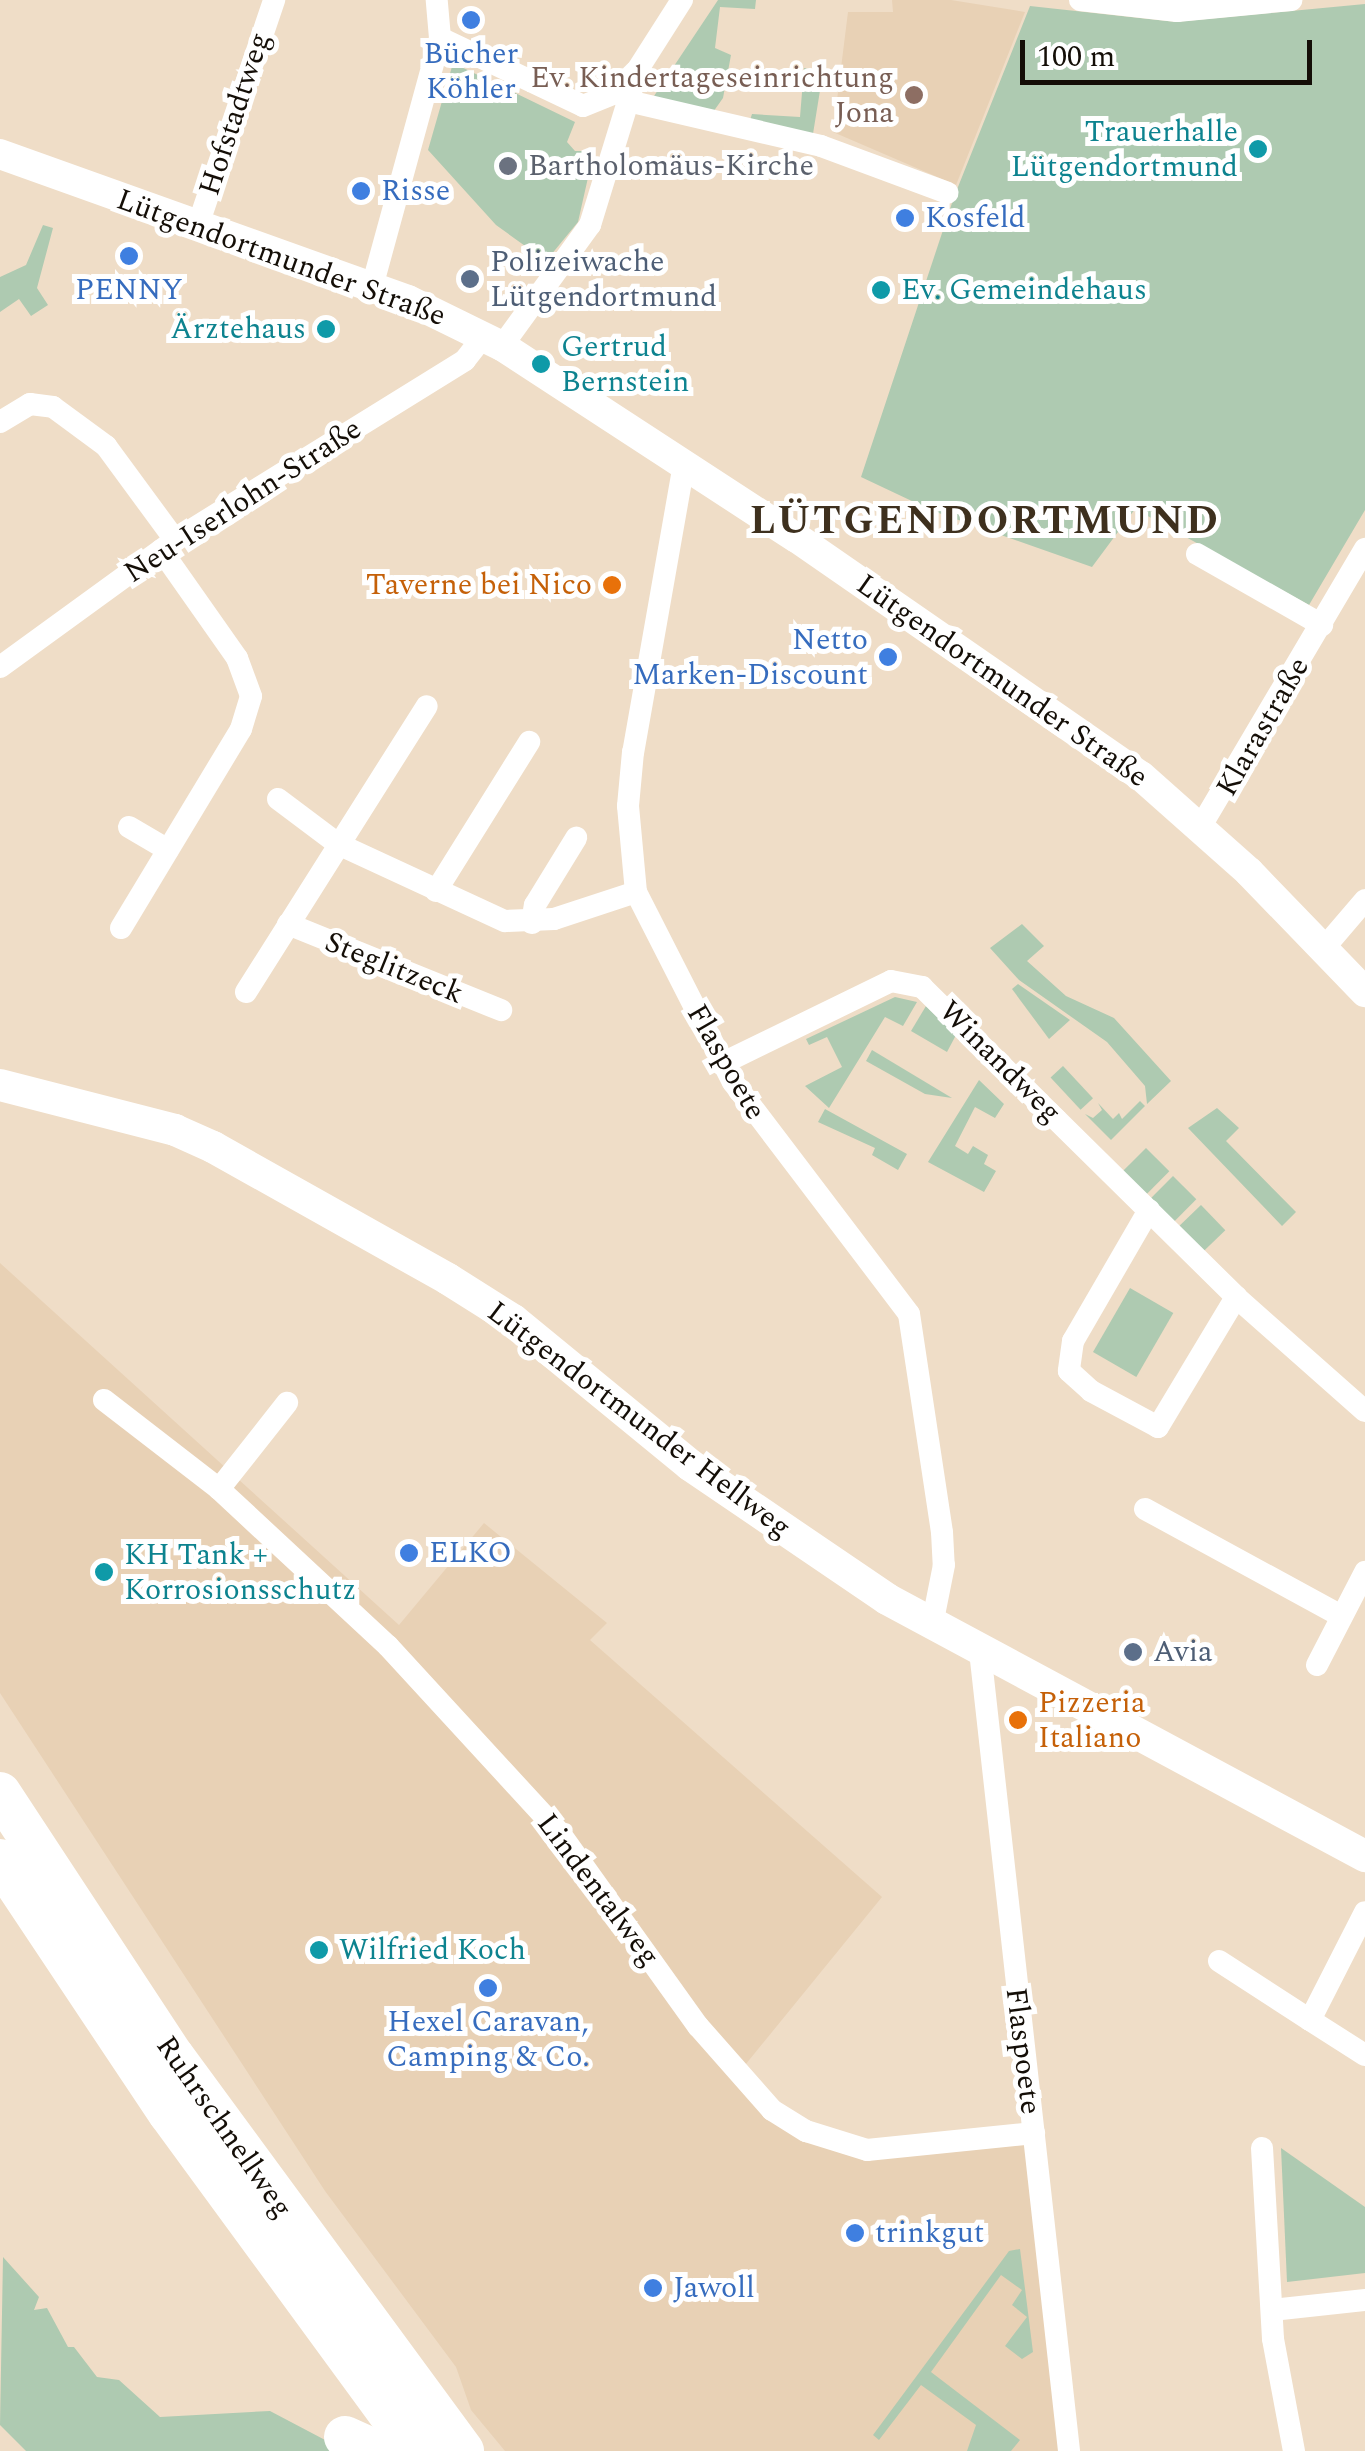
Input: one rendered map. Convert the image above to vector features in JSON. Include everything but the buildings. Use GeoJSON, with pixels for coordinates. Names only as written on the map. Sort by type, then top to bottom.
{"type":"FeatureCollection","features":[{"type":"Feature","properties":{"kind":"highway","name":"Ruhrschnellweg"},"geometry":{"type":"LineString","coordinates":[[0,1794],[173,2056],[463,2451]]}},
{"type":"Feature","properties":{"kind":"highway","name":"Ruhrschnellweg"},"geometry":{"type":"LineString","coordinates":[[0,1860],[168,2113],[416,2451]]}},
{"type":"Feature","properties":{"kind":"main road","name":"Lütgendortmunder Hellweg"},"geometry":{"type":"LineString","coordinates":[[0,1086],[160,1126],[213,1146],[513,1320],[690,1464],[932,1625],[1365,1856]]}},
{"type":"Feature","properties":{"kind":"street","name":"Hofstadtweg"},"geometry":{"type":"LineString","coordinates":[[197,228],[274,0]]}},
{"type":"Feature","properties":{"kind":"street"},"geometry":{"type":"LineString","coordinates":[[372,287],[440,38],[436,0]]}},
{"type":"Feature","properties":{"kind":"street"},"geometry":{"type":"LineString","coordinates":[[584,106],[613,94],[638,69],[682,0]]}},
{"type":"Feature","properties":{"kind":"street"},"geometry":{"type":"LineString","coordinates":[[1080,0],[1177,11],[1291,0]]}},
{"type":"Feature","properties":{"kind":"street"},"geometry":{"type":"LineString","coordinates":[[440,38],[584,106],[607,127],[610,167]]}},
{"type":"Feature","properties":{"kind":"street","name":"Neu-Iserlohn-Straße"},"geometry":{"type":"LineString","coordinates":[[0,667],[168,545],[493,342],[590,225],[638,69]]}},
{"type":"Feature","properties":{"kind":"street"},"geometry":{"type":"LineString","coordinates":[[628,101],[822,146],[948,193]]}},
{"type":"Feature","properties":{"kind":"street","name":"Lütgendortmunder Straße"},"geometry":{"type":"LineString","coordinates":[[0,154],[197,228],[372,287],[493,342],[684,464],[1085,737],[1201,826],[1365,992]]}},
{"type":"Feature","properties":{"kind":"street"},"geometry":{"type":"LineString","coordinates":[[0,422],[30,404],[52,407],[106,446],[237,658],[251,696],[241,729],[121,928]]}},
{"type":"Feature","properties":{"kind":"street","name":"Flaspoete"},"geometry":{"type":"LineString","coordinates":[[684,464],[633,752],[628,806],[636,892],[721,1064],[909,1314],[942,1532],[944,1565],[932,1625]]}},
{"type":"Feature","properties":{"kind":"street","name":"Klarastraße"},"geometry":{"type":"LineString","coordinates":[[1201,826],[1365,549]]}},
{"type":"Feature","properties":{"kind":"street","name":"Klarastraße"},"geometry":{"type":"LineString","coordinates":[[1197,554],[1322,625]]}},
{"type":"Feature","properties":{"kind":"street","name":"Steglitzeck"},"geometry":{"type":"LineString","coordinates":[[246,992],[427,706]]}},
{"type":"Feature","properties":{"kind":"street"},"geometry":{"type":"LineString","coordinates":[[436,891],[529,742]]}},
{"type":"Feature","properties":{"kind":"street"},"geometry":{"type":"LineString","coordinates":[[278,798],[338,844],[504,922],[532,923],[636,892]]}},
{"type":"Feature","properties":{"kind":"street"},"geometry":{"type":"LineString","coordinates":[[130,827],[168,850]]}},
{"type":"Feature","properties":{"kind":"street"},"geometry":{"type":"LineString","coordinates":[[532,923],[536,905],[576,838]]}},
{"type":"Feature","properties":{"kind":"street"},"geometry":{"type":"LineString","coordinates":[[1324,948],[1365,900]]}},
{"type":"Feature","properties":{"kind":"street","name":"Steglitzeck"},"geometry":{"type":"LineString","coordinates":[[288,924],[501,1010]]}},
{"type":"Feature","properties":{"kind":"street","name":"Winandweg"},"geometry":{"type":"LineString","coordinates":[[721,1064],[891,981],[908,981],[944,1003],[1236,1297],[1365,1411]]}},
{"type":"Feature","properties":{"kind":"street"},"geometry":{"type":"LineString","coordinates":[[1150,1210],[1072,1341],[1069,1371],[1091,1391],[1158,1427],[1236,1297]]}},
{"type":"Feature","properties":{"kind":"street","name":"Lindentalweg"},"geometry":{"type":"LineString","coordinates":[[104,1400],[219,1488],[388,1646],[546,1818],[718,2050],[772,2110],[806,2131],[867,2150],[1034,2133]]}},
{"type":"Feature","properties":{"kind":"street"},"geometry":{"type":"LineString","coordinates":[[219,1488],[287,1403]]}},
{"type":"Feature","properties":{"kind":"street"},"geometry":{"type":"LineString","coordinates":[[1145,1510],[1341,1616]]}},
{"type":"Feature","properties":{"kind":"street"},"geometry":{"type":"LineString","coordinates":[[1318,1665],[1365,1572]]}},
{"type":"Feature","properties":{"kind":"street","name":"Flaspoete"},"geometry":{"type":"LineString","coordinates":[[980,1652],[1069,2451]]}},
{"type":"Feature","properties":{"kind":"street"},"geometry":{"type":"LineString","coordinates":[[1310,2020],[1365,1912]]}},
{"type":"Feature","properties":{"kind":"street"},"geometry":{"type":"LineString","coordinates":[[1219,1961],[1365,2055]]}},
{"type":"Feature","properties":{"kind":"street"},"geometry":{"type":"LineString","coordinates":[[1262,2148],[1272,2310],[1294,2451]]}},
{"type":"Feature","properties":{"kind":"street"},"geometry":{"type":"LineString","coordinates":[[1272,2310],[1365,2300]]}},
{"type":"Feature","properties":{"kind":"shaded area","name":"Ev. Kindertageseinrichtung Jona"},"geometry":{"type":"Polygon","coordinates":[[[892,0],[951,0],[1025,12],[956,185],[833,132],[848,12],[893,12],[892,0]]]}},
{"type":"Feature","properties":{"kind":"shaded area"},"geometry":{"type":"Polygon","coordinates":[[[0,1263],[399,1625],[484,1523],[607,1623],[590,1640],[882,1897],[737,2075],[838,2143],[1034,2133],[1069,2451],[505,2451],[471,2410],[456,2367],[325,2191],[0,1693],[0,1263]]]}},
{"type":"Feature","properties":{"kind":"green space"},"geometry":{"type":"Polygon","coordinates":[[[718,0],[756,0],[755,9],[720,7],[715,48],[731,55],[723,98],[711,115],[650,102],[718,0]]]}},
{"type":"Feature","properties":{"kind":"green space"},"geometry":{"type":"Polygon","coordinates":[[[1365,4],[1365,510],[1309,605],[1135,509],[1092,567],[933,511],[861,477],[954,197],[1030,6],[1176,22],[1365,4]]]}},
{"type":"Feature","properties":{"kind":"green space"},"geometry":{"type":"Polygon","coordinates":[[[453,63],[575,122],[567,142],[575,151],[594,151],[578,222],[546,261],[496,225],[428,150],[453,63]]]}},
{"type":"Feature","properties":{"kind":"green space"},"geometry":{"type":"Polygon","coordinates":[[[804,68],[823,72],[812,140],[749,123],[752,114],[800,117],[804,68]]]}},
{"type":"Feature","properties":{"kind":"green space"},"geometry":{"type":"Polygon","coordinates":[[[43,225],[53,228],[37,288],[48,305],[31,316],[19,299],[0,312],[0,277],[26,265],[43,225]]]}},
{"type":"Feature","properties":{"kind":"green space"},"geometry":{"type":"Polygon","coordinates":[[[1022,924],[1044,946],[1027,961],[1066,996],[1114,1018],[1171,1081],[1147,1104],[1145,1086],[1107,1042],[1019,980],[990,948],[1022,924]]]}},
{"type":"Feature","properties":{"kind":"green space"},"geometry":{"type":"Polygon","coordinates":[[[1018,984],[1070,1020],[1049,1039],[1012,989],[1018,984]]]}},
{"type":"Feature","properties":{"kind":"green space"},"geometry":{"type":"Polygon","coordinates":[[[895,997],[917,1002],[903,1026],[885,1017],[829,1108],[805,1086],[842,1067],[827,1037],[809,1045],[806,1039],[895,997]]]}},
{"type":"Feature","properties":{"kind":"green space"},"geometry":{"type":"Polygon","coordinates":[[[926,1006],[956,1035],[947,1052],[911,1031],[926,1006]]]}},
{"type":"Feature","properties":{"kind":"green space"},"geometry":{"type":"Polygon","coordinates":[[[872,1050],[952,1098],[925,1094],[866,1061],[872,1050]]]}},
{"type":"Feature","properties":{"kind":"green space"},"geometry":{"type":"Polygon","coordinates":[[[1063,1066],[1093,1098],[1081,1110],[1051,1078],[1063,1066]]]}},
{"type":"Feature","properties":{"kind":"green space"},"geometry":{"type":"Polygon","coordinates":[[[979,1080],[1004,1104],[995,1118],[975,1107],[955,1146],[968,1154],[973,1146],[988,1155],[984,1164],[996,1171],[984,1192],[928,1162],[979,1080]]]}},
{"type":"Feature","properties":{"kind":"green space"},"geometry":{"type":"Polygon","coordinates":[[[1140,1101],[1145,1106],[1111,1140],[1085,1114],[1093,1118],[1102,1110],[1098,1103],[1113,1119],[1119,1113],[1122,1119],[1140,1101]]]}},
{"type":"Feature","properties":{"kind":"green space"},"geometry":{"type":"Polygon","coordinates":[[[1217,1108],[1239,1128],[1226,1141],[1296,1212],[1282,1226],[1188,1128],[1217,1108]]]}},
{"type":"Feature","properties":{"kind":"green space"},"geometry":{"type":"Polygon","coordinates":[[[825,1109],[907,1154],[898,1170],[872,1155],[875,1148],[818,1122],[825,1109]]]}},
{"type":"Feature","properties":{"kind":"green space"},"geometry":{"type":"Polygon","coordinates":[[[1146,1148],[1169,1171],[1145,1195],[1122,1172],[1146,1148]]]}},
{"type":"Feature","properties":{"kind":"green space"},"geometry":{"type":"Polygon","coordinates":[[[1173,1176],[1196,1199],[1174,1222],[1150,1199],[1173,1176]]]}},
{"type":"Feature","properties":{"kind":"green space"},"geometry":{"type":"Polygon","coordinates":[[[1201,1205],[1225,1230],[1203,1252],[1179,1227],[1201,1205]]]}},
{"type":"Feature","properties":{"kind":"green space"},"geometry":{"type":"Polygon","coordinates":[[[1130,1288],[1173,1313],[1136,1377],[1093,1352],[1130,1288]]]}},
{"type":"Feature","properties":{"kind":"green space"},"geometry":{"type":"Polygon","coordinates":[[[1281,2148],[1365,2207],[1365,2273],[1287,2282],[1281,2148]]]}},
{"type":"Feature","properties":{"kind":"green space"},"geometry":{"type":"Polygon","coordinates":[[[1020,2249],[1033,2352],[1022,2359],[1005,2346],[1027,2317],[1012,2305],[1022,2290],[1001,2275],[931,2372],[1020,2440],[1011,2451],[967,2451],[976,2425],[921,2385],[879,2440],[873,2435],[1009,2251],[1020,2249]]]}},
{"type":"Feature","properties":{"kind":"green space"},"geometry":{"type":"Polygon","coordinates":[[[3,2257],[39,2297],[34,2310],[47,2308],[68,2347],[74,2347],[97,2377],[119,2380],[160,2417],[270,2411],[346,2451],[26,2451],[0,2425],[3,2257]]]}},
{"type":"Feature","properties":{"kind":"place","name":"Bücher Köhler"},"geometry":{"type":"Point","coordinates":[471,20]}},
{"type":"Feature","properties":{"kind":"place","name":"Ev. Kindertageseinrichtung Jona"},"geometry":{"type":"Point","coordinates":[914,95]}},
{"type":"Feature","properties":{"kind":"place","name":"Trauerhalle Lütgendortmund"},"geometry":{"type":"Point","coordinates":[1258,149]}},
{"type":"Feature","properties":{"kind":"place","name":"Bartholomäus-Kirche"},"geometry":{"type":"Point","coordinates":[508,166]}},
{"type":"Feature","properties":{"kind":"place","name":"Risse"},"geometry":{"type":"Point","coordinates":[361,191]}},
{"type":"Feature","properties":{"kind":"place","name":"Kosfeld"},"geometry":{"type":"Point","coordinates":[905,218]}},
{"type":"Feature","properties":{"kind":"place","name":"PENNY"},"geometry":{"type":"Point","coordinates":[129,256]}},
{"type":"Feature","properties":{"kind":"place","name":"Polizeiwache Lütgendortmund"},"geometry":{"type":"Point","coordinates":[470,279]}},
{"type":"Feature","properties":{"kind":"place","name":"Ev. Gemeindehaus"},"geometry":{"type":"Point","coordinates":[881,290]}},
{"type":"Feature","properties":{"kind":"place","name":"Ärztehaus"},"geometry":{"type":"Point","coordinates":[326,329]}},
{"type":"Feature","properties":{"kind":"place","name":"Gertrud Bernstein"},"geometry":{"type":"Point","coordinates":[541,364]}},
{"type":"Feature","properties":{"kind":"place","name":"Taverne bei Nico"},"geometry":{"type":"Point","coordinates":[612,585]}},
{"type":"Feature","properties":{"kind":"place","name":"Netto Marken-Discount"},"geometry":{"type":"Point","coordinates":[888,657]}},
{"type":"Feature","properties":{"kind":"place","name":"ELKO"},"geometry":{"type":"Point","coordinates":[409,1553]}},
{"type":"Feature","properties":{"kind":"place","name":"KH Tank + Korrosionsschutz"},"geometry":{"type":"Point","coordinates":[104,1572]}},
{"type":"Feature","properties":{"kind":"place","name":"Avia"},"geometry":{"type":"Point","coordinates":[1133,1652]}},
{"type":"Feature","properties":{"kind":"place","name":"Pizzeria Italiano"},"geometry":{"type":"Point","coordinates":[1018,1720]}},
{"type":"Feature","properties":{"kind":"place","name":"Wilfried Koch"},"geometry":{"type":"Point","coordinates":[319,1950]}},
{"type":"Feature","properties":{"kind":"place","name":"Hexel Caravan, Camping & Co."},"geometry":{"type":"Point","coordinates":[488,1988]}},
{"type":"Feature","properties":{"kind":"place","name":"trinkgut"},"geometry":{"type":"Point","coordinates":[855,2233]}},
{"type":"Feature","properties":{"kind":"place","name":"Jawoll"},"geometry":{"type":"Point","coordinates":[653,2288]}},
{"type":"Feature","properties":{"kind":"district","name":"LÜTGENDORTMUND"},"geometry":{"type":"Point","coordinates":[985,522]}}]}
